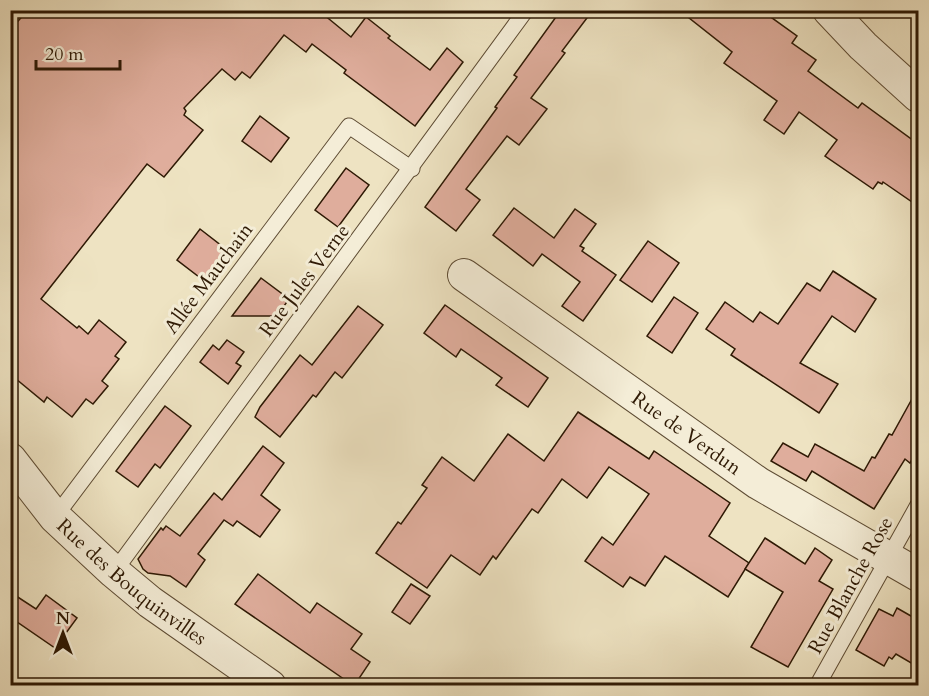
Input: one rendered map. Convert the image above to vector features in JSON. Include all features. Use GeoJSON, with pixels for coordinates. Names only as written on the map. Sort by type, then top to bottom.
{"type":"FeatureCollection","features":[{"type":"Feature","properties":{"kind":"street"},"geometry":{"type":"LineString","coordinates":[[829,10],[862,46],[918,96]]}},
{"type":"Feature","properties":{"kind":"street","name":"Rue de Verdun"},"geometry":{"type":"LineString","coordinates":[[464,275],[758,483],[918,575]]}},
{"type":"Feature","properties":{"kind":"street","name":"Rue des Bouquinvilles"},"geometry":{"type":"LineString","coordinates":[[10,459],[55,517],[114,572],[150,602],[270,686]]}},
{"type":"Feature","properties":{"kind":"lane","name":"Rue Jules Verne"},"geometry":{"type":"LineString","coordinates":[[114,572],[412,169],[526,10]]}},
{"type":"Feature","properties":{"kind":"lane","name":"Allée Mauchain"},"geometry":{"type":"LineString","coordinates":[[55,517],[349,126],[412,169]]}},
{"type":"Feature","properties":{"kind":"lane","name":"Rue Blanche Rose"},"geometry":{"type":"LineString","coordinates":[[817,686],[918,505]]}},
{"type":"Feature","properties":{"kind":"building"},"geometry":{"type":"Polygon","coordinates":[[[28,10],[318,10],[351,37],[366,17],[390,36],[388,38],[430,70],[447,48],[463,62],[415,126],[344,73],[346,70],[312,44],[306,52],[284,35],[250,78],[242,72],[235,80],[222,69],[184,108],[186,111],[184,115],[203,130],[164,177],[147,164],[41,299],[88,334],[99,320],[126,342],[115,356],[119,359],[102,381],[108,386],[93,404],[86,399],[72,417],[47,397],[44,402],[10,374],[10,30],[28,10]]]}},
{"type":"Feature","properties":{"kind":"building"},"geometry":{"type":"Polygon","coordinates":[[[561,10],[593,10],[562,51],[565,53],[531,98],[547,109],[519,145],[507,136],[466,189],[480,200],[456,231],[425,207],[497,108],[495,107],[517,77],[514,75],[561,10]]]}},
{"type":"Feature","properties":{"kind":"building"},"geometry":{"type":"Polygon","coordinates":[[[679,10],[761,10],[797,36],[792,43],[816,60],[808,71],[858,108],[862,103],[918,144],[918,206],[883,182],[882,184],[878,182],[873,189],[825,156],[837,140],[799,112],[784,134],[764,120],[777,101],[724,63],[732,52],[679,10]]]}},
{"type":"Feature","properties":{"kind":"building"},"geometry":{"type":"Polygon","coordinates":[[[260,116],[289,138],[271,162],[242,141],[260,116]]]}},
{"type":"Feature","properties":{"kind":"building"},"geometry":{"type":"Polygon","coordinates":[[[346,168],[369,185],[338,227],[315,210],[346,168]]]}},
{"type":"Feature","properties":{"kind":"building"},"geometry":{"type":"Polygon","coordinates":[[[514,208],[554,238],[575,209],[596,224],[580,246],[584,248],[582,251],[616,275],[583,321],[562,306],[580,282],[542,254],[533,266],[493,235],[514,208]]]}},
{"type":"Feature","properties":{"kind":"building"},"geometry":{"type":"Polygon","coordinates":[[[200,229],[227,250],[203,280],[177,260],[200,229]]]}},
{"type":"Feature","properties":{"kind":"building"},"geometry":{"type":"Polygon","coordinates":[[[648,241],[679,263],[652,302],[620,280],[648,241]]]}},
{"type":"Feature","properties":{"kind":"building"},"geometry":{"type":"Polygon","coordinates":[[[833,271],[876,299],[855,332],[832,316],[800,363],[838,384],[819,413],[731,355],[735,349],[706,329],[725,302],[753,322],[760,312],[778,324],[807,283],[820,291],[833,271]]]}},
{"type":"Feature","properties":{"kind":"building"},"geometry":{"type":"Polygon","coordinates":[[[261,278],[289,299],[277,316],[232,316],[261,278]]]}},
{"type":"Feature","properties":{"kind":"building"},"geometry":{"type":"Polygon","coordinates":[[[674,297],[698,313],[672,353],[647,336],[674,297]]]}},
{"type":"Feature","properties":{"kind":"building"},"geometry":{"type":"Polygon","coordinates":[[[445,305],[548,378],[528,407],[496,385],[502,378],[461,349],[456,357],[424,333],[445,305]]]}},
{"type":"Feature","properties":{"kind":"building"},"geometry":{"type":"Polygon","coordinates":[[[358,306],[383,325],[342,378],[335,372],[316,397],[313,395],[280,437],[255,417],[260,407],[300,355],[312,365],[358,306]]]}},
{"type":"Feature","properties":{"kind":"building"},"geometry":{"type":"Polygon","coordinates":[[[227,340],[244,352],[236,363],[241,366],[228,384],[200,362],[213,345],[219,350],[227,340]]]}},
{"type":"Feature","properties":{"kind":"building"},"geometry":{"type":"Polygon","coordinates":[[[918,388],[918,448],[910,463],[905,459],[874,509],[812,471],[806,481],[771,461],[783,443],[808,457],[815,444],[864,471],[872,457],[875,458],[889,434],[892,435],[918,388]]]}},
{"type":"Feature","properties":{"kind":"building"},"geometry":{"type":"Polygon","coordinates":[[[165,406],[191,426],[160,468],[155,464],[138,487],[116,471],[165,406]]]}},
{"type":"Feature","properties":{"kind":"building"},"geometry":{"type":"Polygon","coordinates":[[[578,412],[649,459],[654,451],[730,503],[709,536],[749,563],[728,597],[665,556],[645,586],[630,577],[623,587],[585,561],[602,537],[613,545],[649,494],[609,467],[587,498],[562,479],[538,513],[532,509],[496,559],[493,556],[480,575],[451,555],[427,588],[376,553],[398,522],[401,524],[427,488],[422,485],[442,457],[474,481],[508,434],[544,461],[578,412]]]}},
{"type":"Feature","properties":{"kind":"building"},"geometry":{"type":"Polygon","coordinates":[[[263,446],[284,463],[261,495],[280,510],[260,537],[237,521],[233,526],[224,520],[198,554],[205,560],[186,587],[170,576],[148,573],[143,569],[138,559],[161,528],[163,530],[166,526],[180,536],[214,493],[222,500],[263,446]]]}},
{"type":"Feature","properties":{"kind":"building"},"geometry":{"type":"Polygon","coordinates":[[[765,538],[805,564],[815,548],[832,560],[819,581],[833,589],[788,667],[751,647],[783,592],[745,569],[765,538]]]}},
{"type":"Feature","properties":{"kind":"building"},"geometry":{"type":"Polygon","coordinates":[[[258,574],[310,613],[317,603],[362,634],[351,649],[370,662],[354,686],[235,604],[258,574]]]}},
{"type":"Feature","properties":{"kind":"building"},"geometry":{"type":"Polygon","coordinates":[[[411,584],[430,596],[410,624],[392,612],[411,584]]]}},
{"type":"Feature","properties":{"kind":"building"},"geometry":{"type":"Polygon","coordinates":[[[10,592],[36,609],[46,595],[77,618],[55,648],[10,617],[10,592]]]}},
{"type":"Feature","properties":{"kind":"building"},"geometry":{"type":"Polygon","coordinates":[[[897,608],[918,620],[918,667],[896,654],[892,659],[889,657],[884,666],[856,650],[879,609],[893,616],[897,608]]]}}]}
